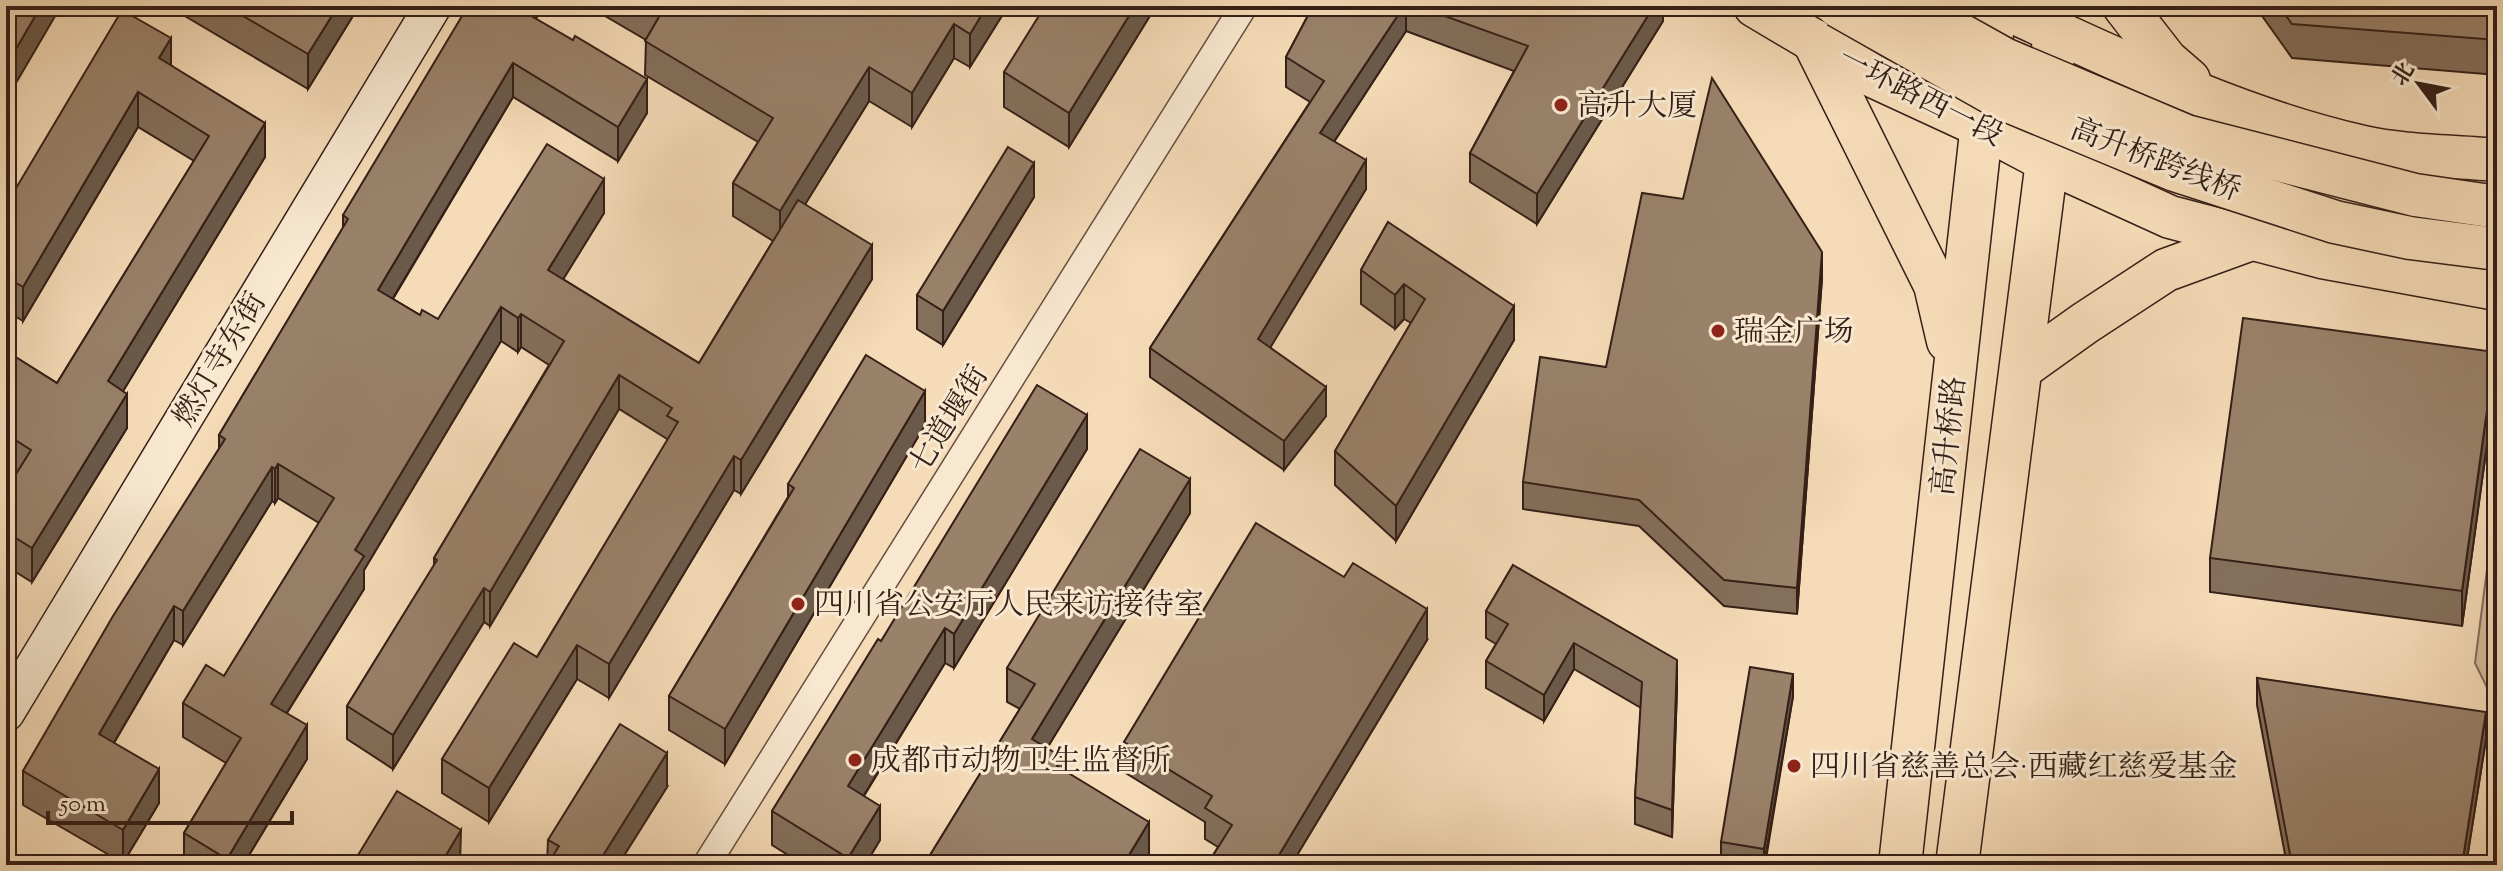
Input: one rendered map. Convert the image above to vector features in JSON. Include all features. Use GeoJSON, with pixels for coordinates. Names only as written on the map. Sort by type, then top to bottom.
{"type":"FeatureCollection","features":[{"type":"Feature","properties":{"kind":"main road","name":"一环路西一段"},"geometry":{"type":"LineString","coordinates":[[1755,6],[1875,77],[2170,217],[2322,257],[2497,289]]}},
{"type":"Feature","properties":{"kind":"main road","name":"高升桥跨线桥"},"geometry":{"type":"LineString","coordinates":[[1838,6],[1999,97],[2175,170],[2335,222],[2410,238],[2497,249]]}},
{"type":"Feature","properties":{"kind":"main road","name":"高升桥跨线桥"},"geometry":{"type":"LineString","coordinates":[[1909,6],[2004,59],[2186,136],[2415,195],[2497,207]]}},
{"type":"Feature","properties":{"kind":"main road"},"geometry":{"type":"LineString","coordinates":[[1998,6],[2055,18],[2208,96],[2280,124],[2366,148],[2497,160]]}},
{"type":"Feature","properties":{"kind":"main road","name":"高升桥路"},"geometry":{"type":"LineString","coordinates":[[1900,865],[1981,126],[1998,6]]}},
{"type":"Feature","properties":{"kind":"main road"},"geometry":{"type":"LineString","coordinates":[[2124,6],[2166,60],[2208,96]]}},
{"type":"Feature","properties":{"kind":"main road","name":"高升桥路"},"geometry":{"type":"LineString","coordinates":[[1957,865],[2047,161],[2055,18]]}},
{"type":"Feature","properties":{"kind":"main road"},"geometry":{"type":"LineString","coordinates":[[1813,40],[1935,285],[1956,372]]}},
{"type":"Feature","properties":{"kind":"main road"},"geometry":{"type":"LineString","coordinates":[[2022,368],[2166,270],[2251,239]]}},
{"type":"Feature","properties":{"kind":"street","name":"燃灯寺东街"},"geometry":{"type":"LineString","coordinates":[[6,713],[433,6]]}},
{"type":"Feature","properties":{"kind":"street","name":"七道堰街"},"geometry":{"type":"LineString","coordinates":[[706,865],[1244,6]]}},
{"type":"Feature","properties":{"kind":"shaded area"},"geometry":{"type":"Polygon","coordinates":[[[2497,491],[2497,708],[2475,663],[2497,491]]]}},
{"type":"Feature","properties":{"kind":"building"},"geometry":{"type":"Polygon","coordinates":[[[6,6],[41,6],[6,66],[6,6]]]}},
{"type":"Feature","properties":{"kind":"building"},"geometry":{"type":"Polygon","coordinates":[[[226,6],[338,6],[308,54],[226,6]]]}},
{"type":"Feature","properties":{"kind":"building"},"geometry":{"type":"Polygon","coordinates":[[[468,6],[523,6],[521,10],[573,40],[575,36],[647,79],[618,127],[513,63],[378,290],[420,315],[422,310],[438,319],[547,144],[604,179],[548,270],[699,363],[798,200],[872,245],[741,460],[734,456],[609,664],[577,645],[489,788],[442,759],[514,643],[537,657],[678,422],[667,416],[672,408],[619,375],[490,592],[484,588],[393,735],[347,706],[437,560],[434,558],[564,341],[521,314],[518,318],[501,307],[355,550],[364,556],[271,704],[307,725],[227,859],[184,833],[241,738],[183,703],[206,665],[224,676],[334,498],[278,464],[275,469],[272,467],[183,611],[174,606],[99,734],[159,769],[123,830],[23,771],[113,616],[225,439],[219,435],[348,219],[343,215],[468,6]]]}},
{"type":"Feature","properties":{"kind":"building"},"geometry":{"type":"Polygon","coordinates":[[[645,6],[987,6],[970,34],[954,24],[912,93],[869,67],[780,211],[733,183],[773,118],[645,41],[660,15],[645,6]]]}},
{"type":"Feature","properties":{"kind":"building"},"geometry":{"type":"Polygon","coordinates":[[[1045,6],[1135,6],[1069,113],[1004,72],[1045,6]]]}},
{"type":"Feature","properties":{"kind":"building"},"geometry":{"type":"Polygon","coordinates":[[[1313,6],[1404,6],[1320,133],[1366,160],[1258,339],[1326,387],[1284,441],[1150,348],[1324,81],[1286,57],[1313,6]]]}},
{"type":"Feature","properties":{"kind":"building"},"geometry":{"type":"Polygon","coordinates":[[[1417,6],[1654,6],[1537,194],[1470,153],[1528,46],[1417,6]]]}},
{"type":"Feature","properties":{"kind":"building"},"geometry":{"type":"Polygon","coordinates":[[[2279,6],[2497,6],[2497,40],[2292,24],[2279,6]]]}},
{"type":"Feature","properties":{"kind":"building"},"geometry":{"type":"Polygon","coordinates":[[[122,10],[171,38],[159,58],[265,123],[108,381],[127,394],[32,548],[6,532],[6,490],[31,450],[6,434],[6,351],[57,383],[209,136],[138,92],[23,287],[6,277],[6,205],[122,10]]]}},
{"type":"Feature","properties":{"kind":"building","name":"瑞金广场"},"geometry":{"type":"Polygon","coordinates":[[[1712,78],[1822,252],[1797,588],[1724,580],[1639,500],[1523,482],[1540,357],[1606,367],[1642,193],[1683,199],[1712,78]]]}},
{"type":"Feature","properties":{"kind":"building"},"geometry":{"type":"Polygon","coordinates":[[[1008,147],[1034,163],[943,311],[917,295],[1008,147]]]}},
{"type":"Feature","properties":{"kind":"building"},"geometry":{"type":"Polygon","coordinates":[[[1388,222],[1514,306],[1396,506],[1335,451],[1425,299],[1404,284],[1395,295],[1361,270],[1388,222]]]}},
{"type":"Feature","properties":{"kind":"building"},"geometry":{"type":"Polygon","coordinates":[[[2243,318],[2495,352],[2462,591],[2210,558],[2243,318]]]}},
{"type":"Feature","properties":{"kind":"building"},"geometry":{"type":"Polygon","coordinates":[[[866,355],[925,391],[725,729],[669,696],[794,488],[788,484],[866,355]]]}},
{"type":"Feature","properties":{"kind":"building"},"geometry":{"type":"Polygon","coordinates":[[[1037,385],[1087,415],[954,634],[945,628],[848,786],[880,806],[848,858],[772,811],[878,639],[881,641],[1037,385]]]}},
{"type":"Feature","properties":{"kind":"building"},"geometry":{"type":"Polygon","coordinates":[[[1140,449],[1190,479],[1032,739],[1062,757],[1057,766],[1149,822],[1123,865],[924,865],[1035,684],[1007,668],[1140,449]]]}},
{"type":"Feature","properties":{"kind":"building"},"geometry":{"type":"Polygon","coordinates":[[[1256,523],[1344,577],[1353,563],[1427,609],[1273,865],[1207,865],[1232,825],[1205,808],[1212,796],[1124,742],[1256,523]]]}},
{"type":"Feature","properties":{"kind":"building"},"geometry":{"type":"Polygon","coordinates":[[[1513,565],[1677,660],[1672,810],[1635,797],[1642,682],[1574,643],[1544,695],[1486,661],[1508,624],[1486,611],[1513,565]]]}},
{"type":"Feature","properties":{"kind":"building"},"geometry":{"type":"Polygon","coordinates":[[[1750,667],[1793,674],[1764,849],[1721,842],[1750,667]]]}},
{"type":"Feature","properties":{"kind":"building"},"geometry":{"type":"Polygon","coordinates":[[[2257,678],[2486,712],[2462,865],[2292,865],[2257,678]]]}},
{"type":"Feature","properties":{"kind":"building"},"geometry":{"type":"Polygon","coordinates":[[[620,724],[667,753],[597,865],[547,865],[559,846],[548,840],[620,724]]]}},
{"type":"Feature","properties":{"kind":"building"},"geometry":{"type":"Polygon","coordinates":[[[397,791],[461,830],[440,865],[352,865],[397,791]]]}},
{"type":"Feature","properties":{"kind":"place","name":"高升大厦"},"geometry":{"type":"Point","coordinates":[1561,105]}},
{"type":"Feature","properties":{"kind":"place","name":"瑞金广场"},"geometry":{"type":"Point","coordinates":[1718,331]}},
{"type":"Feature","properties":{"kind":"place","name":"四川省公安厅人民来访接待室"},"geometry":{"type":"Point","coordinates":[798,604]}},
{"type":"Feature","properties":{"kind":"place","name":"成都市动物卫生监督所"},"geometry":{"type":"Point","coordinates":[855,760]}},
{"type":"Feature","properties":{"kind":"place","name":"四川省慈善总会·西藏红慈爱基金"},"geometry":{"type":"Point","coordinates":[1794,766]}}]}
